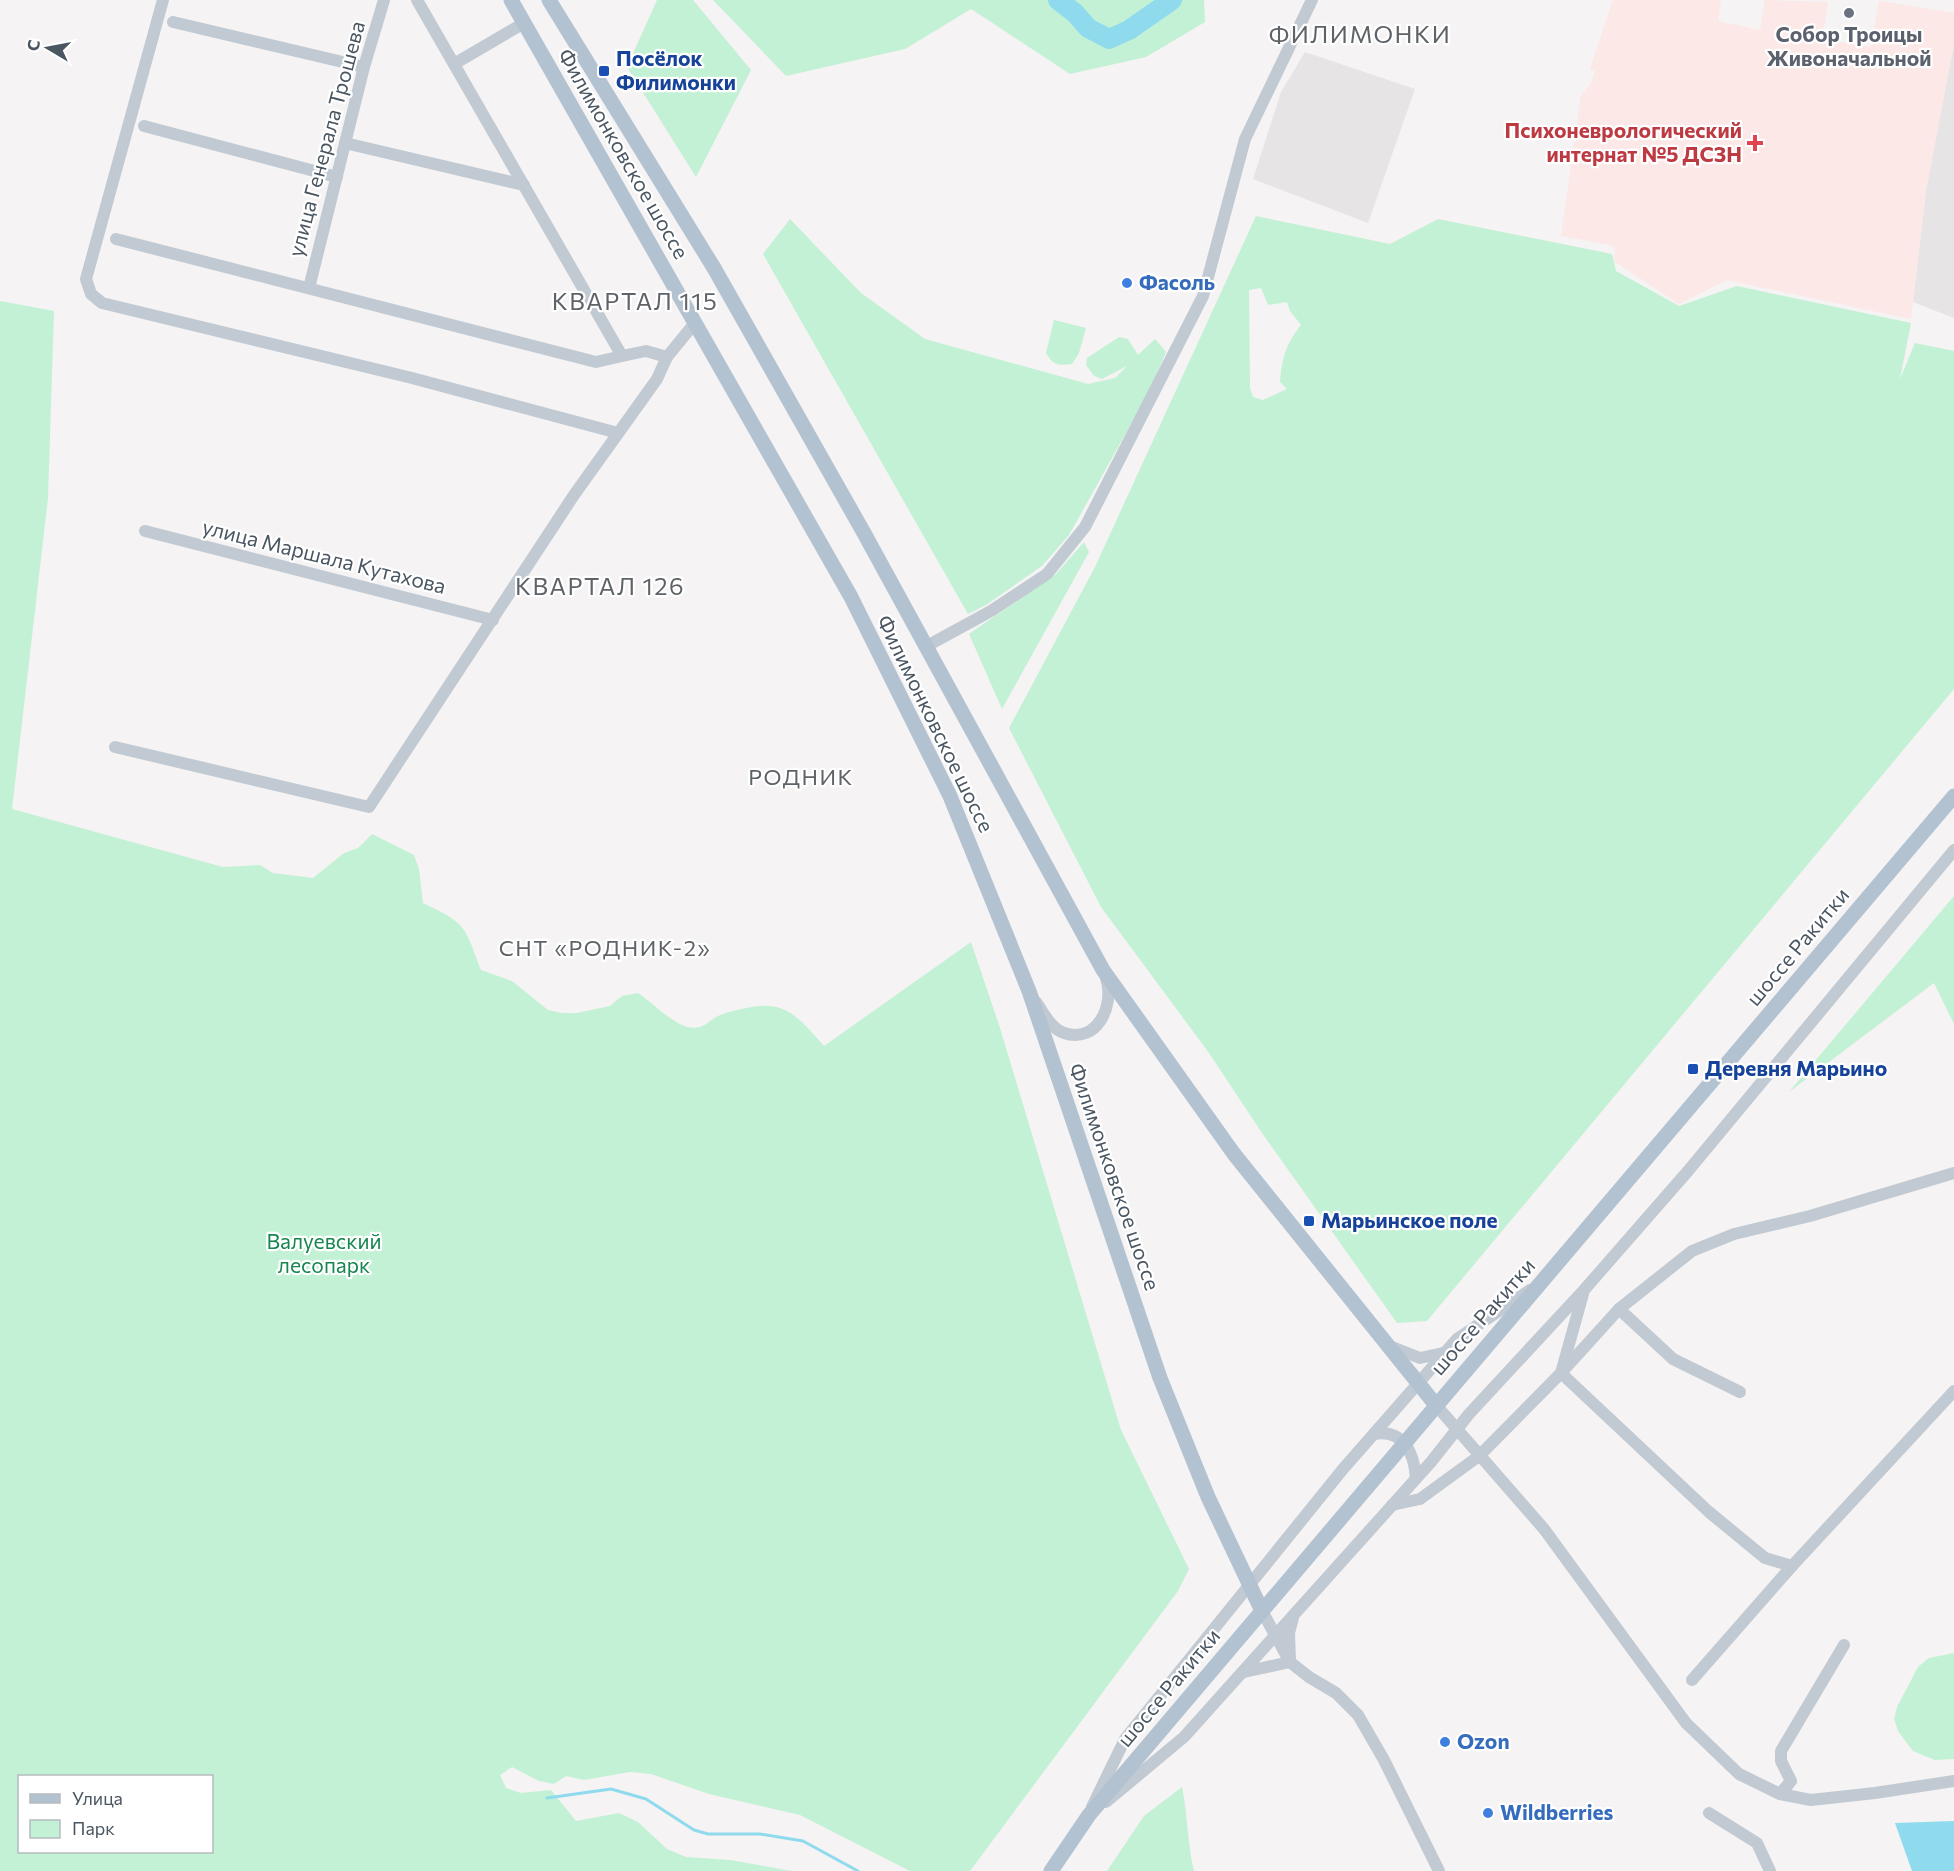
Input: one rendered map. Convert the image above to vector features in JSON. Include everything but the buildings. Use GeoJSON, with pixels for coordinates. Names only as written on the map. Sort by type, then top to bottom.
{"type":"FeatureCollection","features":[{"type":"Feature","properties":{"kind":"main road","name":"Филимонковское шоссе"},"geometry":{"type":"LineString","coordinates":[[511,0],[851,597],[950,796],[1029,991],[1160,1378],[1208,1497],[1262,1611]]}},
{"type":"Feature","properties":{"kind":"main road","name":"Филимонковское шоссе"},"geometry":{"type":"LineString","coordinates":[[549,0],[714,268],[864,533],[1103,970],[1234,1154],[1435,1404]]}},
{"type":"Feature","properties":{"kind":"main road","name":"шоссе Ракитки"},"geometry":{"type":"LineString","coordinates":[[1051,1871],[1089,1815],[1435,1404],[1954,796]]}},
{"type":"Feature","properties":{"kind":"street"},"geometry":{"type":"LineString","coordinates":[[163,0],[86,279],[90,294],[102,303],[412,378],[618,433]]}},
{"type":"Feature","properties":{"kind":"street","name":"улица Генерала Трошева"},"geometry":{"type":"LineString","coordinates":[[309,288],[364,67],[384,0]]}},
{"type":"Feature","properties":{"kind":"street"},"geometry":{"type":"LineString","coordinates":[[417,0],[622,356]]}},
{"type":"Feature","properties":{"kind":"street"},"geometry":{"type":"LineString","coordinates":[[925,647],[991,611],[1047,574],[1085,527],[1203,296],[1245,139],[1312,0]]}},
{"type":"Feature","properties":{"kind":"street"},"geometry":{"type":"LineString","coordinates":[[173,22],[364,67]]}},
{"type":"Feature","properties":{"kind":"street"},"geometry":{"type":"LineString","coordinates":[[453,64],[524,23]]}},
{"type":"Feature","properties":{"kind":"street"},"geometry":{"type":"LineString","coordinates":[[144,126],[337,177]]}},
{"type":"Feature","properties":{"kind":"street"},"geometry":{"type":"LineString","coordinates":[[345,143],[524,185]]}},
{"type":"Feature","properties":{"kind":"street"},"geometry":{"type":"LineString","coordinates":[[116,239],[596,362],[646,351],[667,357]]}},
{"type":"Feature","properties":{"kind":"street"},"geometry":{"type":"LineString","coordinates":[[115,747],[369,807],[618,433],[657,379],[667,357],[694,324]]}},
{"type":"Feature","properties":{"kind":"street","name":"улица Маршала Кутахова"},"geometry":{"type":"LineString","coordinates":[[145,531],[493,620]]}},
{"type":"Feature","properties":{"kind":"street"},"geometry":{"type":"LineString","coordinates":[[1089,1815],[1184,1737],[1244,1672],[1688,1171],[1954,850]]}},
{"type":"Feature","properties":{"kind":"street"},"geometry":{"type":"LineString","coordinates":[[1029,991],[1052,1026],[1063,1033],[1078,1035],[1097,1024],[1110,1004],[1110,991],[1103,970]]}},
{"type":"Feature","properties":{"kind":"street"},"geometry":{"type":"LineString","coordinates":[[1392,1505],[1420,1499],[1479,1456],[1561,1373],[1619,1309],[1674,1264],[1712,1241],[1954,1173]]}},
{"type":"Feature","properties":{"kind":"street"},"geometry":{"type":"LineString","coordinates":[[1089,1815],[1125,1738],[1417,1382],[1457,1339],[1539,1284]]}},
{"type":"Feature","properties":{"kind":"street"},"geometry":{"type":"LineString","coordinates":[[1561,1373],[1584,1290]]}},
{"type":"Feature","properties":{"kind":"street"},"geometry":{"type":"LineString","coordinates":[[1619,1309],[1673,1359],[1740,1392]]}},
{"type":"Feature","properties":{"kind":"street"},"geometry":{"type":"LineString","coordinates":[[1386,1344],[1403,1353],[1420,1358],[1444,1352]]}},
{"type":"Feature","properties":{"kind":"street"},"geometry":{"type":"LineString","coordinates":[[1561,1373],[1709,1512],[1765,1558],[1792,1566]]}},
{"type":"Feature","properties":{"kind":"street"},"geometry":{"type":"LineString","coordinates":[[1692,1680],[1792,1566],[1950,1405],[1954,1391]]}},
{"type":"Feature","properties":{"kind":"street","name":"Филимонковское шоссе"},"geometry":{"type":"LineString","coordinates":[[1435,1404],[1544,1529],[1686,1724],[1739,1774],[1780,1794],[1811,1800],[1954,1781]]}},
{"type":"Feature","properties":{"kind":"street"},"geometry":{"type":"LineString","coordinates":[[1374,1434],[1392,1433],[1404,1441],[1413,1458],[1416,1478]]}},
{"type":"Feature","properties":{"kind":"street"},"geometry":{"type":"LineString","coordinates":[[1262,1611],[1274,1616],[1294,1615]]}},
{"type":"Feature","properties":{"kind":"street"},"geometry":{"type":"LineString","coordinates":[[1262,1611],[1290,1662],[1349,1704],[1358,1715],[1384,1760],[1439,1871]]}},
{"type":"Feature","properties":{"kind":"street"},"geometry":{"type":"LineString","coordinates":[[1290,1662],[1289,1633],[1294,1615]]}},
{"type":"Feature","properties":{"kind":"street"},"geometry":{"type":"LineString","coordinates":[[1780,1794],[1791,1781],[1781,1761],[1781,1751],[1844,1645]]}},
{"type":"Feature","properties":{"kind":"street"},"geometry":{"type":"LineString","coordinates":[[1244,1672],[1290,1662]]}},
{"type":"Feature","properties":{"kind":"street"},"geometry":{"type":"LineString","coordinates":[[1709,1813],[1756,1843],[1770,1871]]}},
{"type":"Feature","properties":{"kind":"shaded area","name":"Психоневрологический интернат №5 ДСЗН"},"geometry":{"type":"Polygon","coordinates":[[[1613,0],[1721,0],[1718,21],[1760,30],[1765,0],[1828,2],[1822,39],[1871,47],[1879,1],[1954,13],[1954,43],[1926,191],[1911,319],[1727,280],[1679,304],[1614,261],[1615,249],[1611,245],[1561,236],[1581,95],[1590,85],[1595,71],[1590,69],[1613,0]]]}},
{"type":"Feature","properties":{"kind":"shaded area"},"geometry":{"type":"Polygon","coordinates":[[[1954,43],[1954,318],[1913,302],[1926,191],[1954,43]]]}},
{"type":"Feature","properties":{"kind":"shaded area"},"geometry":{"type":"Polygon","coordinates":[[[1305,52],[1415,89],[1368,223],[1253,179],[1281,92],[1305,52]]]}},
{"type":"Feature","properties":{"kind":"green space"},"geometry":{"type":"Polygon","coordinates":[[[657,0],[693,0],[751,70],[696,177],[627,67],[657,0]]]}},
{"type":"Feature","properties":{"kind":"green space"},"geometry":{"type":"Polygon","coordinates":[[[713,0],[1204,0],[1205,22],[1146,57],[1070,74],[971,9],[905,49],[786,76],[713,0]]]}},
{"type":"Feature","properties":{"kind":"green space"},"geometry":{"type":"Polygon","coordinates":[[[1256,216],[1390,244],[1438,219],[1612,254],[1616,271],[1679,306],[1737,286],[1911,323],[1900,379],[1915,343],[1954,351],[1954,689],[1427,1321],[1397,1323],[1262,1133],[1209,1053],[1101,907],[1009,728],[1095,567],[1256,216]],[[1261,288],[1249,290],[1250,388],[1253,397],[1263,400],[1287,389],[1280,382],[1282,366],[1288,345],[1301,325],[1290,311],[1287,302],[1268,305],[1261,288]]]}},
{"type":"Feature","properties":{"kind":"green space"},"geometry":{"type":"Polygon","coordinates":[[[790,219],[861,293],[925,339],[1088,384],[1115,378],[1127,366],[1102,379],[1094,376],[1086,365],[1087,358],[1119,337],[1128,339],[1138,355],[1155,339],[1166,352],[1150,390],[1069,535],[1042,566],[986,605],[968,614],[763,254],[790,219]]]}},
{"type":"Feature","properties":{"kind":"green space","name":"Валуевский лесопарк"},"geometry":{"type":"Polygon","coordinates":[[[0,301],[54,311],[48,498],[12,809],[223,867],[260,865],[273,873],[313,878],[344,853],[358,848],[372,834],[414,855],[419,869],[423,903],[448,916],[462,928],[481,970],[512,981],[548,1010],[562,1013],[577,1013],[610,1006],[622,996],[638,993],[674,1021],[696,1028],[731,1011],[772,1006],[782,1009],[799,1020],[824,1046],[971,942],[1000,1028],[1121,1430],[1189,1569],[1178,1591],[970,1871],[910,1871],[800,1815],[709,1794],[651,1774],[630,1772],[584,1780],[566,1776],[554,1784],[539,1781],[512,1767],[500,1775],[506,1788],[521,1793],[551,1790],[576,1821],[619,1813],[638,1822],[667,1849],[686,1857],[730,1860],[792,1871],[0,1871],[0,301]]]}},
{"type":"Feature","properties":{"kind":"green space"},"geometry":{"type":"Polygon","coordinates":[[[1054,320],[1086,328],[1079,353],[1072,364],[1056,364],[1046,353],[1054,320]]]}},
{"type":"Feature","properties":{"kind":"green space"},"geometry":{"type":"Polygon","coordinates":[[[1084,542],[1089,552],[1002,709],[969,634],[1056,574],[1084,542]]]}},
{"type":"Feature","properties":{"kind":"green space"},"geometry":{"type":"Polygon","coordinates":[[[1954,896],[1954,1024],[1934,983],[1789,1092],[1954,896]]]}},
{"type":"Feature","properties":{"kind":"green space"},"geometry":{"type":"Polygon","coordinates":[[[1954,1653],[1954,1759],[1935,1760],[1913,1751],[1898,1731],[1894,1719],[1897,1707],[1918,1667],[1929,1658],[1954,1653]]]}},
{"type":"Feature","properties":{"kind":"green space"},"geometry":{"type":"Polygon","coordinates":[[[1182,1787],[1194,1871],[1107,1871],[1144,1816],[1182,1787]]]}},
{"type":"Feature","properties":{"kind":"water"},"geometry":{"type":"Polygon","coordinates":[[[1954,1821],[1954,1871],[1912,1871],[1895,1823],[1954,1821]]]}},
{"type":"Feature","properties":{"kind":"waterway"},"geometry":{"type":"LineString","coordinates":[[1058,0],[1075,13],[1088,28],[1109,39],[1129,30],[1172,0]]}},
{"type":"Feature","properties":{"kind":"waterway"},"geometry":{"type":"LineString","coordinates":[[547,1798],[611,1789],[646,1799],[694,1830],[708,1834],[760,1834],[803,1841],[858,1871]]}},
{"type":"Feature","properties":{"kind":"place","name":"Собор Троицы Живоначальной"},"geometry":{"type":"Point","coordinates":[1849,13]}},
{"type":"Feature","properties":{"kind":"place","name":"Посёлок Филимонки"},"geometry":{"type":"Point","coordinates":[604,71]}},
{"type":"Feature","properties":{"kind":"place","name":"Психоневрологический интернат №5 ДСЗН"},"geometry":{"type":"Point","coordinates":[1755,143]}},
{"type":"Feature","properties":{"kind":"place","name":"Фасоль"},"geometry":{"type":"Point","coordinates":[1127,283]}},
{"type":"Feature","properties":{"kind":"place","name":"Деревня Марьино"},"geometry":{"type":"Point","coordinates":[1693,1069]}},
{"type":"Feature","properties":{"kind":"place","name":"Марьинское поле"},"geometry":{"type":"Point","coordinates":[1309,1221]}},
{"type":"Feature","properties":{"kind":"place","name":"Ozon"},"geometry":{"type":"Point","coordinates":[1445,1742]}},
{"type":"Feature","properties":{"kind":"place","name":"Wildberries"},"geometry":{"type":"Point","coordinates":[1488,1813]}},
{"type":"Feature","properties":{"kind":"district","name":"ФИЛИМОНКИ"},"geometry":{"type":"Point","coordinates":[1360,35]}},
{"type":"Feature","properties":{"kind":"district","name":"КВАРТАЛ 115"},"geometry":{"type":"Point","coordinates":[635,302]}},
{"type":"Feature","properties":{"kind":"district","name":"КВАРТАЛ 126"},"geometry":{"type":"Point","coordinates":[600,587]}},
{"type":"Feature","properties":{"kind":"district","name":"РОДНИК"},"geometry":{"type":"Point","coordinates":[801,777]}},
{"type":"Feature","properties":{"kind":"district","name":"СНТ «РОДНИК-2»"},"geometry":{"type":"Point","coordinates":[605,948]}}]}
